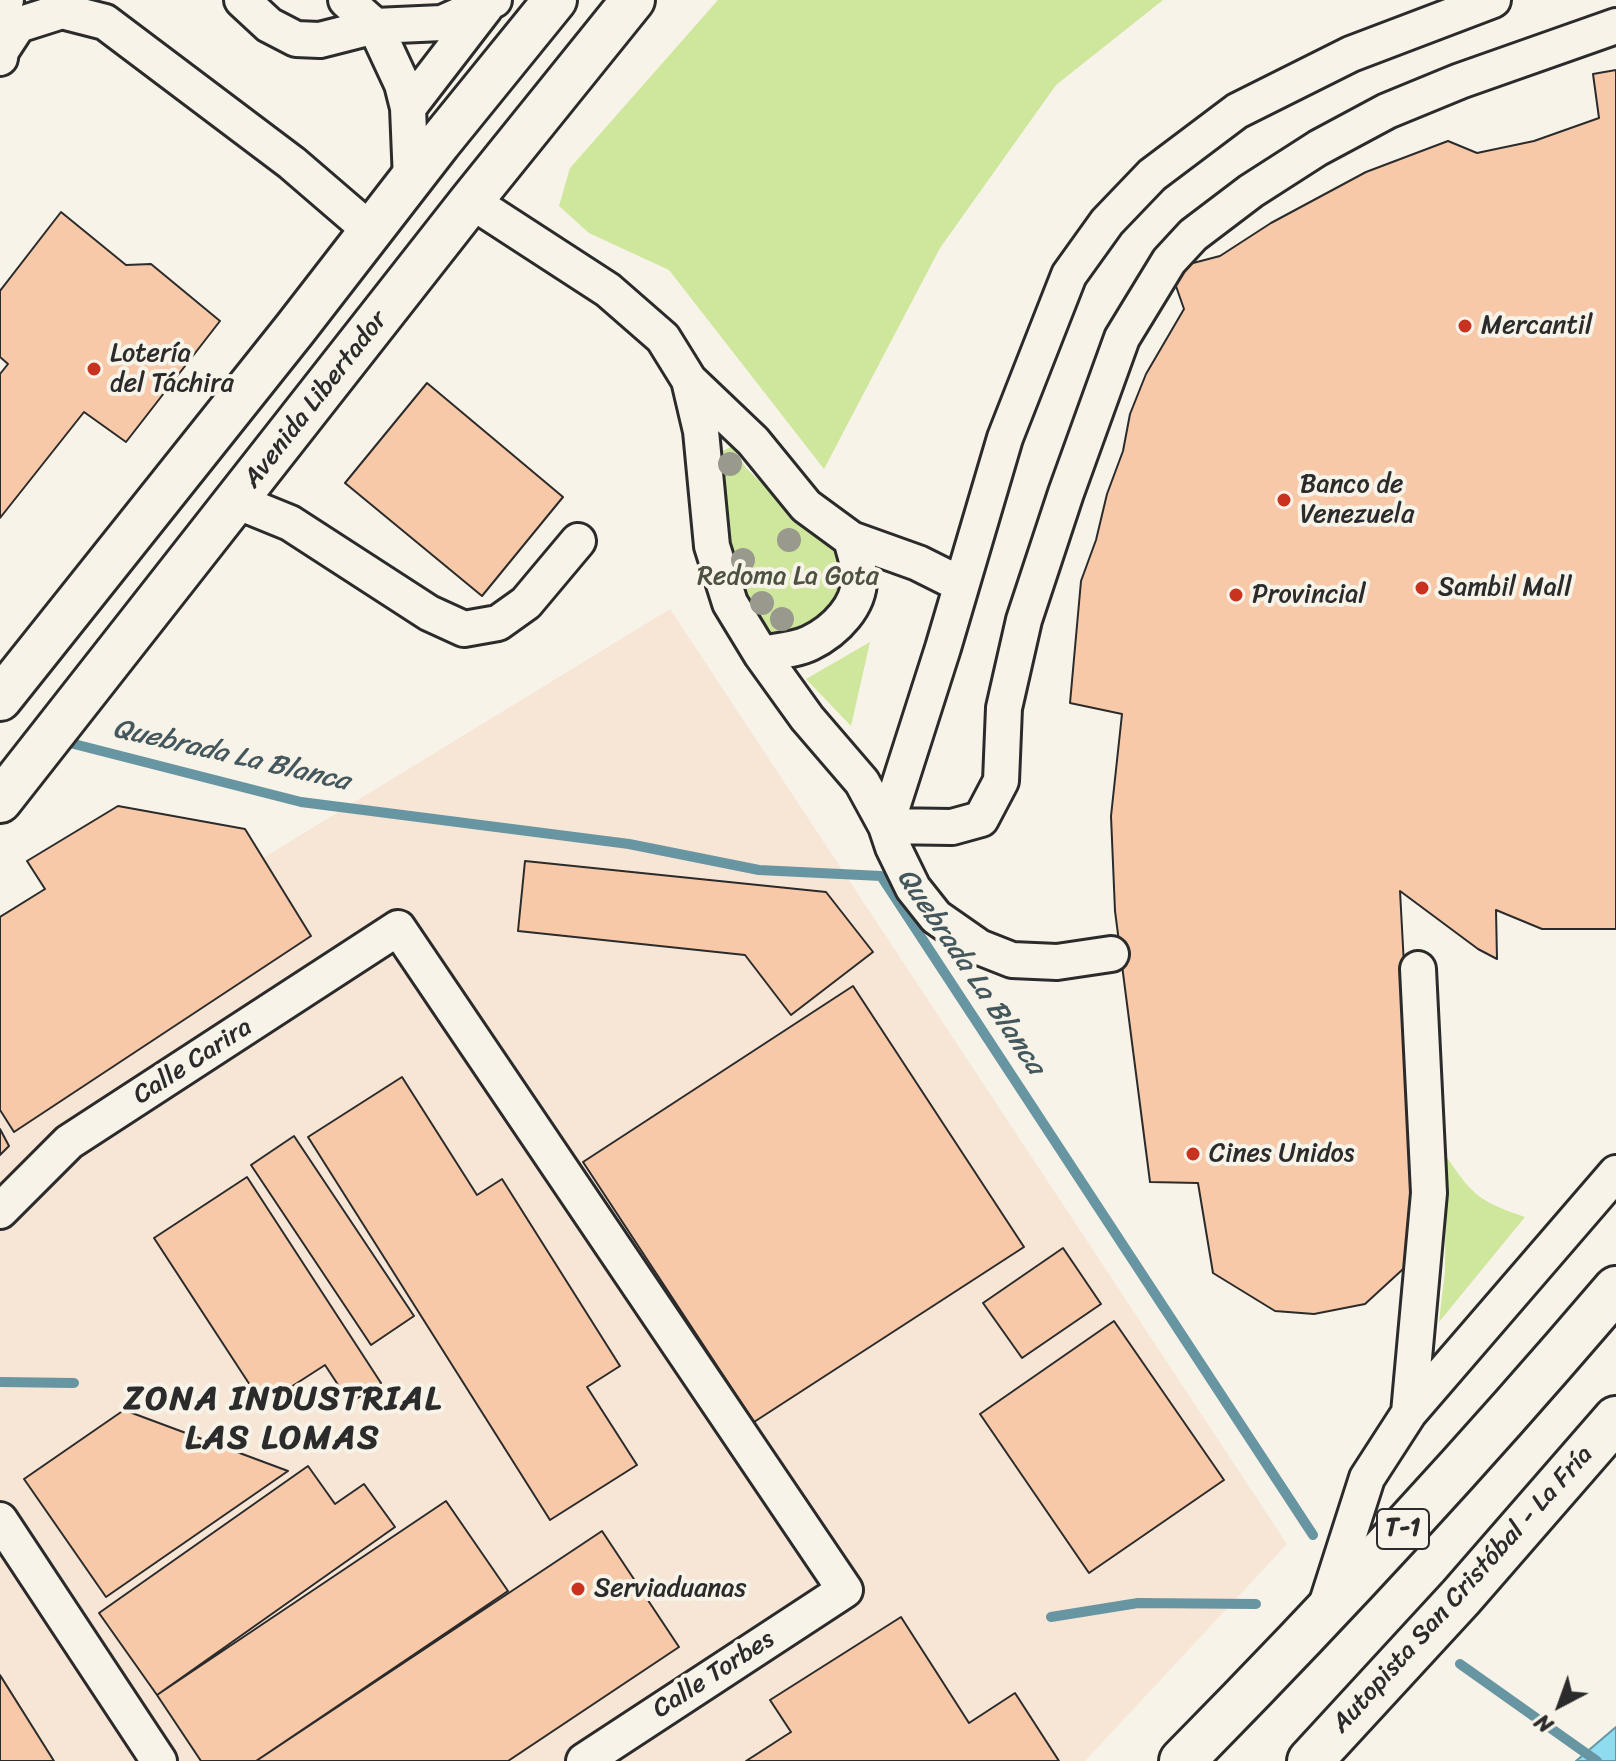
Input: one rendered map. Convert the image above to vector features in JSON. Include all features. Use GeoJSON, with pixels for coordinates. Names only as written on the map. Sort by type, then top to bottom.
{"type":"FeatureCollection","features":[{"type":"Feature","properties":{"kind":"highway","name":"T-1"},"geometry":{"type":"LineString","coordinates":[[1182,1761],[1321,1620],[1533,1387],[1616,1289]]}},
{"type":"Feature","properties":{"kind":"highway","name":"Autopista San Cristóbal - La Fría"},"geometry":{"type":"LineString","coordinates":[[1310,1761],[1461,1597],[1616,1419]]}},
{"type":"Feature","properties":{"kind":"main road"},"geometry":{"type":"LineString","coordinates":[[0,699],[555,0]]}},
{"type":"Feature","properties":{"kind":"main road","name":"Avenida Libertador"},"geometry":{"type":"LineString","coordinates":[[0,801],[471,201],[633,0]]}},
{"type":"Feature","properties":{"kind":"street"},"geometry":{"type":"LineString","coordinates":[[0,6],[6,0]]}},
{"type":"Feature","properties":{"kind":"street"},"geometry":{"type":"LineString","coordinates":[[242,0],[269,25],[296,39],[320,40],[375,26],[442,23],[491,2]]}},
{"type":"Feature","properties":{"kind":"street"},"geometry":{"type":"LineString","coordinates":[[346,0],[375,26],[402,84],[408,108],[411,180]]}},
{"type":"Feature","properties":{"kind":"street"},"geometry":{"type":"LineString","coordinates":[[886,826],[1005,438],[1069,275],[1107,222],[1152,175],[1237,111],[1351,54],[1493,0]]}},
{"type":"Feature","properties":{"kind":"street"},"geometry":{"type":"LineString","coordinates":[[408,108],[429,77],[491,2]]}},
{"type":"Feature","properties":{"kind":"street"},"geometry":{"type":"LineString","coordinates":[[0,58],[1,51],[18,25],[62,11],[105,22],[292,163],[371,231]]}},
{"type":"Feature","properties":{"kind":"street"},"geometry":{"type":"LineString","coordinates":[[886,826],[952,827],[981,819],[1001,781],[1004,708],[1024,620],[1101,391],[1122,338],[1169,261],[1193,235],[1251,191],[1318,148],[1387,111],[1460,81],[1616,26]]}},
{"type":"Feature","properties":{"kind":"street"},"geometry":{"type":"LineString","coordinates":[[471,201],[608,290],[663,338],[689,380],[753,441],[806,506],[851,539],[918,563],[960,584]]}},
{"type":"Feature","properties":{"kind":"street"},"geometry":{"type":"LineString","coordinates":[[689,380],[701,431],[712,546],[730,603],[761,654],[807,718],[862,782],[886,826],[913,888],[936,917],[979,947],[1012,960],[1057,962],[1111,954]]}},
{"type":"Feature","properties":{"kind":"street"},"geometry":{"type":"LineString","coordinates":[[236,501],[290,523],[429,613],[464,629],[498,623],[526,603],[578,541]]}},
{"type":"Feature","properties":{"kind":"street"},"geometry":{"type":"LineString","coordinates":[[761,654],[808,644],[832,629],[845,615],[856,598],[859,576],[851,539]]}},
{"type":"Feature","properties":{"kind":"street","name":"Calle Carira"},"geometry":{"type":"LineString","coordinates":[[0,1211],[69,1142],[398,928],[845,1590]]}},
{"type":"Feature","properties":{"kind":"street"},"geometry":{"type":"LineString","coordinates":[[1409,1413],[1429,1193],[1418,969]]}},
{"type":"Feature","properties":{"kind":"street"},"geometry":{"type":"LineString","coordinates":[[1321,1620],[1367,1478],[1409,1413],[1616,1173]]}},
{"type":"Feature","properties":{"kind":"street"},"geometry":{"type":"LineString","coordinates":[[1,1526],[159,1761]]}},
{"type":"Feature","properties":{"kind":"street","name":"Calle Torbes"},"geometry":{"type":"LineString","coordinates":[[584,1761],[845,1590]]}},
{"type":"Feature","properties":{"kind":"shaded area"},"geometry":{"type":"Polygon","coordinates":[[[670,609],[1287,1544],[1085,1761],[0,1761],[0,1019],[670,609]]]}},
{"type":"Feature","properties":{"kind":"green space"},"geometry":{"type":"Polygon","coordinates":[[[718,0],[1163,0],[1056,85],[940,248],[824,469],[669,270],[589,233],[559,206],[570,168],[718,0]]]}},
{"type":"Feature","properties":{"kind":"green space","name":"Redoma La Gota"},"geometry":{"type":"Polygon","coordinates":[[[733,446],[746,468],[838,551],[847,573],[836,602],[804,632],[783,637],[768,634],[754,618],[731,563],[716,454],[733,446]]]}},
{"type":"Feature","properties":{"kind":"green space"},"geometry":{"type":"Polygon","coordinates":[[[870,642],[851,726],[806,679],[870,642]]]}},
{"type":"Feature","properties":{"kind":"green space"},"geometry":{"type":"Polygon","coordinates":[[[1446,1156],[1478,1196],[1525,1217],[1439,1322],[1445,1271],[1446,1156]]]}},
{"type":"Feature","properties":{"kind":"water"},"geometry":{"type":"Polygon","coordinates":[[[1616,1727],[1616,1761],[1576,1761],[1616,1727]]]}},
{"type":"Feature","properties":{"kind":"building"},"geometry":{"type":"Polygon","coordinates":[[[1616,70],[1616,929],[1542,929],[1496,910],[1497,959],[1478,949],[1400,891],[1414,1259],[1365,1304],[1314,1314],[1275,1311],[1213,1273],[1198,1183],[1150,1182],[1115,911],[1111,816],[1122,714],[1070,703],[1081,581],[1123,451],[1130,414],[1146,374],[1184,309],[1170,269],[1220,256],[1271,223],[1366,172],[1448,141],[1477,153],[1534,141],[1599,118],[1593,74],[1616,70]]]}},
{"type":"Feature","properties":{"kind":"building","name":"Lotería del Táchira"},"geometry":{"type":"Polygon","coordinates":[[[61,212],[126,265],[151,264],[220,321],[126,442],[84,412],[0,518],[0,374],[8,364],[0,357],[0,291],[61,212]]]}},
{"type":"Feature","properties":{"kind":"building"},"geometry":{"type":"Polygon","coordinates":[[[427,383],[563,497],[482,596],[345,483],[427,383]]]}},
{"type":"Feature","properties":{"kind":"building"},"geometry":{"type":"Polygon","coordinates":[[[118,806],[245,829],[311,936],[14,1132],[0,1110],[0,917],[45,889],[27,861],[118,806]]]}},
{"type":"Feature","properties":{"kind":"building"},"geometry":{"type":"Polygon","coordinates":[[[525,861],[826,892],[873,952],[791,1015],[745,955],[518,931],[525,861]]]}},
{"type":"Feature","properties":{"kind":"building"},"geometry":{"type":"Polygon","coordinates":[[[853,986],[1024,1247],[754,1422],[583,1162],[853,986]]]}},
{"type":"Feature","properties":{"kind":"building"},"geometry":{"type":"Polygon","coordinates":[[[402,1077],[477,1195],[502,1179],[620,1366],[587,1387],[637,1465],[550,1520],[308,1137],[402,1077]]]}},
{"type":"Feature","properties":{"kind":"building"},"geometry":{"type":"Polygon","coordinates":[[[0,1129],[9,1146],[0,1155],[0,1129]]]}},
{"type":"Feature","properties":{"kind":"building"},"geometry":{"type":"Polygon","coordinates":[[[294,1136],[414,1316],[371,1345],[251,1165],[294,1136]]]}},
{"type":"Feature","properties":{"kind":"building"},"geometry":{"type":"Polygon","coordinates":[[[247,1177],[381,1383],[350,1403],[325,1365],[263,1405],[154,1238],[247,1177]]]}},
{"type":"Feature","properties":{"kind":"building"},"geometry":{"type":"Polygon","coordinates":[[[1063,1248],[1101,1304],[1022,1358],[983,1303],[1063,1248]]]}},
{"type":"Feature","properties":{"kind":"building"},"geometry":{"type":"Polygon","coordinates":[[[1114,1321],[1224,1480],[1089,1573],[980,1414],[1114,1321]]]}},
{"type":"Feature","properties":{"kind":"building"},"geometry":{"type":"Polygon","coordinates":[[[124,1410],[288,1471],[106,1597],[24,1479],[124,1410]]]}},
{"type":"Feature","properties":{"kind":"building"},"geometry":{"type":"Polygon","coordinates":[[[308,1466],[335,1504],[364,1484],[395,1527],[157,1695],[99,1613],[308,1466]]]}},
{"type":"Feature","properties":{"kind":"building"},"geometry":{"type":"Polygon","coordinates":[[[446,1501],[508,1591],[256,1761],[201,1761],[157,1695],[446,1501]]]}},
{"type":"Feature","properties":{"kind":"building","name":"Serviaduanas"},"geometry":{"type":"Polygon","coordinates":[[[602,1531],[679,1647],[508,1761],[256,1761],[602,1531]]]}},
{"type":"Feature","properties":{"kind":"building"},"geometry":{"type":"Polygon","coordinates":[[[901,1617],[969,1723],[1015,1693],[1059,1761],[746,1761],[791,1732],[770,1700],[901,1617]]]}},
{"type":"Feature","properties":{"kind":"building"},"geometry":{"type":"Polygon","coordinates":[[[0,1675],[54,1761],[0,1761],[0,1675]]]}},
{"type":"Feature","properties":{"kind":"waterway","name":"Quebrada La Blanca"},"geometry":{"type":"LineString","coordinates":[[74,744],[301,802],[629,844],[759,870],[881,876],[1313,1535]]}},
{"type":"Feature","properties":{"kind":"waterway"},"geometry":{"type":"LineString","coordinates":[[0,1382],[74,1383]]}},
{"type":"Feature","properties":{"kind":"waterway"},"geometry":{"type":"LineString","coordinates":[[1051,1617],[1138,1603],[1256,1604]]}},
{"type":"Feature","properties":{"kind":"waterway","name":"Quebrada La Blanca"},"geometry":{"type":"LineString","coordinates":[[1460,1664],[1597,1761]]}},
{"type":"Feature","properties":{"kind":"place","name":"Mercantil"},"geometry":{"type":"Point","coordinates":[1465,326]}},
{"type":"Feature","properties":{"kind":"place","name":"Lotería del Táchira"},"geometry":{"type":"Point","coordinates":[94,369]}},
{"type":"Feature","properties":{"kind":"place","name":"Banco de Venezuela"},"geometry":{"type":"Point","coordinates":[1284,500]}},
{"type":"Feature","properties":{"kind":"place","name":"Sambil Mall"},"geometry":{"type":"Point","coordinates":[1422,588]}},
{"type":"Feature","properties":{"kind":"place","name":"Provincial"},"geometry":{"type":"Point","coordinates":[1236,595]}},
{"type":"Feature","properties":{"kind":"place","name":"Cines Unidos"},"geometry":{"type":"Point","coordinates":[1193,1154]}},
{"type":"Feature","properties":{"kind":"place","name":"Serviaduanas"},"geometry":{"type":"Point","coordinates":[578,1589]}},
{"type":"Feature","properties":{"kind":"district","name":"ZONA INDUSTRIAL LAS LOMAS"},"geometry":{"type":"Point","coordinates":[283,1420]}}]}
